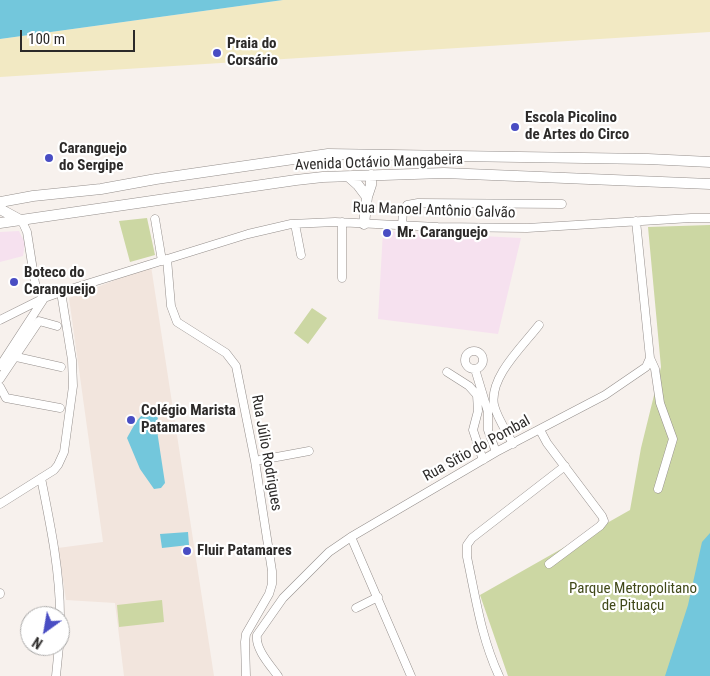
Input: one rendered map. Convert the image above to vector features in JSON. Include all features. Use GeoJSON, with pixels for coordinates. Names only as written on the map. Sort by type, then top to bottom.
{"type":"FeatureCollection","features":[{"type":"Feature","properties":{"kind":"main road","name":"Avenida Octávio Mangabeira"},"geometry":{"type":"LineString","coordinates":[[0,202],[33,196],[101,189],[156,179],[328,154],[648,159],[710,162]]}},
{"type":"Feature","properties":{"kind":"main road","name":"Avenida Octávio Mangabeira"},"geometry":{"type":"LineString","coordinates":[[0,223],[296,180],[444,173],[706,183]]}},
{"type":"Feature","properties":{"kind":"main road"},"geometry":{"type":"LineString","coordinates":[[364,224],[371,176]]}},
{"type":"Feature","properties":{"kind":"main road"},"geometry":{"type":"LineString","coordinates":[[349,177],[367,197]]}},
{"type":"Feature","properties":{"kind":"main road"},"geometry":{"type":"LineString","coordinates":[[0,209],[22,221]]}},
{"type":"Feature","properties":{"kind":"street"},"geometry":{"type":"LineString","coordinates":[[402,225],[403,212],[407,205],[418,203],[562,204]]}},
{"type":"Feature","properties":{"kind":"street","name":"Rua Manoel Antônio Galvão"},"geometry":{"type":"LineString","coordinates":[[0,320],[44,298],[61,292],[270,228],[295,224],[342,222],[527,228],[710,218]]}},
{"type":"Feature","properties":{"kind":"street"},"geometry":{"type":"LineString","coordinates":[[155,219],[164,260]]}},
{"type":"Feature","properties":{"kind":"street"},"geometry":{"type":"LineString","coordinates":[[0,379],[44,298],[35,283],[27,232],[22,221]]}},
{"type":"Feature","properties":{"kind":"street"},"geometry":{"type":"LineString","coordinates":[[636,221],[650,358],[655,369],[660,403],[673,439],[658,489]]}},
{"type":"Feature","properties":{"kind":"street"},"geometry":{"type":"LineString","coordinates":[[342,222],[342,278]]}},
{"type":"Feature","properties":{"kind":"street"},"geometry":{"type":"LineString","coordinates":[[295,224],[301,255]]}},
{"type":"Feature","properties":{"kind":"street","name":"Rua Júlio Rodrigues"},"geometry":{"type":"LineString","coordinates":[[164,260],[171,306],[177,322],[226,354],[236,366],[255,461],[272,571],[272,584],[270,594],[246,634],[246,676]]}},
{"type":"Feature","properties":{"kind":"street"},"geometry":{"type":"LineString","coordinates":[[0,504],[54,470],[62,459],[73,386],[72,360],[61,292]]}},
{"type":"Feature","properties":{"kind":"street"},"geometry":{"type":"LineString","coordinates":[[0,366],[12,356],[39,321],[57,326]]}},
{"type":"Feature","properties":{"kind":"street"},"geometry":{"type":"LineString","coordinates":[[513,444],[496,410],[495,389],[504,369],[539,325]]}},
{"type":"Feature","properties":{"kind":"street"},"geometry":{"type":"LineString","coordinates":[[12,356],[61,367]]}},
{"type":"Feature","properties":{"kind":"street","name":"Rua Sítio do Pombal"},"geometry":{"type":"LineString","coordinates":[[278,676],[257,641],[261,628],[275,608],[329,552],[351,537],[496,452],[626,382],[646,367],[650,358]]}},
{"type":"Feature","properties":{"kind":"street"},"geometry":{"type":"LineString","coordinates":[[475,369],[488,412],[488,430],[496,452]]}},
{"type":"Feature","properties":{"kind":"street"},"geometry":{"type":"LineString","coordinates":[[447,372],[469,386],[476,395],[478,411],[473,430],[483,460]]}},
{"type":"Feature","properties":{"kind":"street"},"geometry":{"type":"LineString","coordinates":[[0,387],[6,398],[60,408]]}},
{"type":"Feature","properties":{"kind":"street"},"geometry":{"type":"LineString","coordinates":[[540,430],[547,443],[604,521],[549,564]]}},
{"type":"Feature","properties":{"kind":"street"},"geometry":{"type":"LineString","coordinates":[[255,461],[309,451]]}},
{"type":"Feature","properties":{"kind":"street"},"geometry":{"type":"LineString","coordinates":[[499,676],[489,654],[482,630],[467,557],[467,545],[472,538],[565,466]]}},
{"type":"Feature","properties":{"kind":"street"},"geometry":{"type":"LineString","coordinates":[[41,478],[52,533],[59,606]]}},
{"type":"Feature","properties":{"kind":"street"},"geometry":{"type":"LineString","coordinates":[[351,537],[412,676]]}},
{"type":"Feature","properties":{"kind":"street"},"geometry":{"type":"LineString","coordinates":[[356,608],[378,597]]}},
{"type":"Feature","properties":{"kind":"street"},"geometry":{"type":"LineString","coordinates":[[56,676],[58,656]]}},
{"type":"Feature","properties":{"kind":"shaded area"},"geometry":{"type":"Polygon","coordinates":[[[19,231],[25,243],[23,256],[0,262],[0,232],[19,231]]]}},
{"type":"Feature","properties":{"kind":"shaded area"},"geometry":{"type":"Polygon","coordinates":[[[383,231],[521,238],[498,334],[378,319],[383,231]]]}},
{"type":"Feature","properties":{"kind":"shaded area","name":"Colégio Marista Patamares"},"geometry":{"type":"Polygon","coordinates":[[[151,266],[214,676],[124,676],[115,603],[66,600],[58,548],[103,542],[69,298],[151,266]]]}},
{"type":"Feature","properties":{"kind":"green space"},"geometry":{"type":"Polygon","coordinates":[[[147,218],[155,255],[130,262],[119,221],[147,218]]]}},
{"type":"Feature","properties":{"kind":"green space","name":"Parque Metropolitano de Pituaçu"},"geometry":{"type":"Polygon","coordinates":[[[710,225],[710,676],[508,676],[480,595],[630,510],[641,448],[661,367],[648,227],[710,225]]]}},
{"type":"Feature","properties":{"kind":"green space"},"geometry":{"type":"Polygon","coordinates":[[[312,308],[327,318],[308,344],[294,333],[312,308]]]}},
{"type":"Feature","properties":{"kind":"green space"},"geometry":{"type":"Polygon","coordinates":[[[162,600],[164,622],[119,627],[117,605],[162,600]]]}},
{"type":"Feature","properties":{"kind":"sand","name":"Praia do Corsário"},"geometry":{"type":"Polygon","coordinates":[[[283,0],[710,0],[710,32],[0,77],[0,39],[283,0]]]}},
{"type":"Feature","properties":{"kind":"water"},"geometry":{"type":"Polygon","coordinates":[[[0,0],[283,0],[0,39],[0,0]]]}},
{"type":"Feature","properties":{"kind":"water"},"geometry":{"type":"Polygon","coordinates":[[[150,411],[158,418],[156,424],[165,483],[161,488],[154,489],[140,469],[127,438],[139,418],[150,411]]]}},
{"type":"Feature","properties":{"kind":"water"},"geometry":{"type":"Polygon","coordinates":[[[188,532],[189,545],[162,548],[160,534],[188,532]]]}},
{"type":"Feature","properties":{"kind":"water"},"geometry":{"type":"Polygon","coordinates":[[[710,533],[710,676],[665,676],[688,605],[702,542],[710,533]]]}},
{"type":"Feature","properties":{"kind":"place","name":"Praia do Corsário"},"geometry":{"type":"Point","coordinates":[217,53]}},
{"type":"Feature","properties":{"kind":"place","name":"Escola Picolino de Artes do Circo"},"geometry":{"type":"Point","coordinates":[515,127]}},
{"type":"Feature","properties":{"kind":"place","name":"Caranguejo do Sergipe"},"geometry":{"type":"Point","coordinates":[49,158]}},
{"type":"Feature","properties":{"kind":"place","name":"Mr. Caranguejo"},"geometry":{"type":"Point","coordinates":[387,233]}},
{"type":"Feature","properties":{"kind":"place","name":"Boteco do Carangueijo"},"geometry":{"type":"Point","coordinates":[14,282]}},
{"type":"Feature","properties":{"kind":"place","name":"Colégio Marista Patamares"},"geometry":{"type":"Point","coordinates":[131,420]}},
{"type":"Feature","properties":{"kind":"place","name":"Fluir Patamares"},"geometry":{"type":"Point","coordinates":[187,551]}}]}
